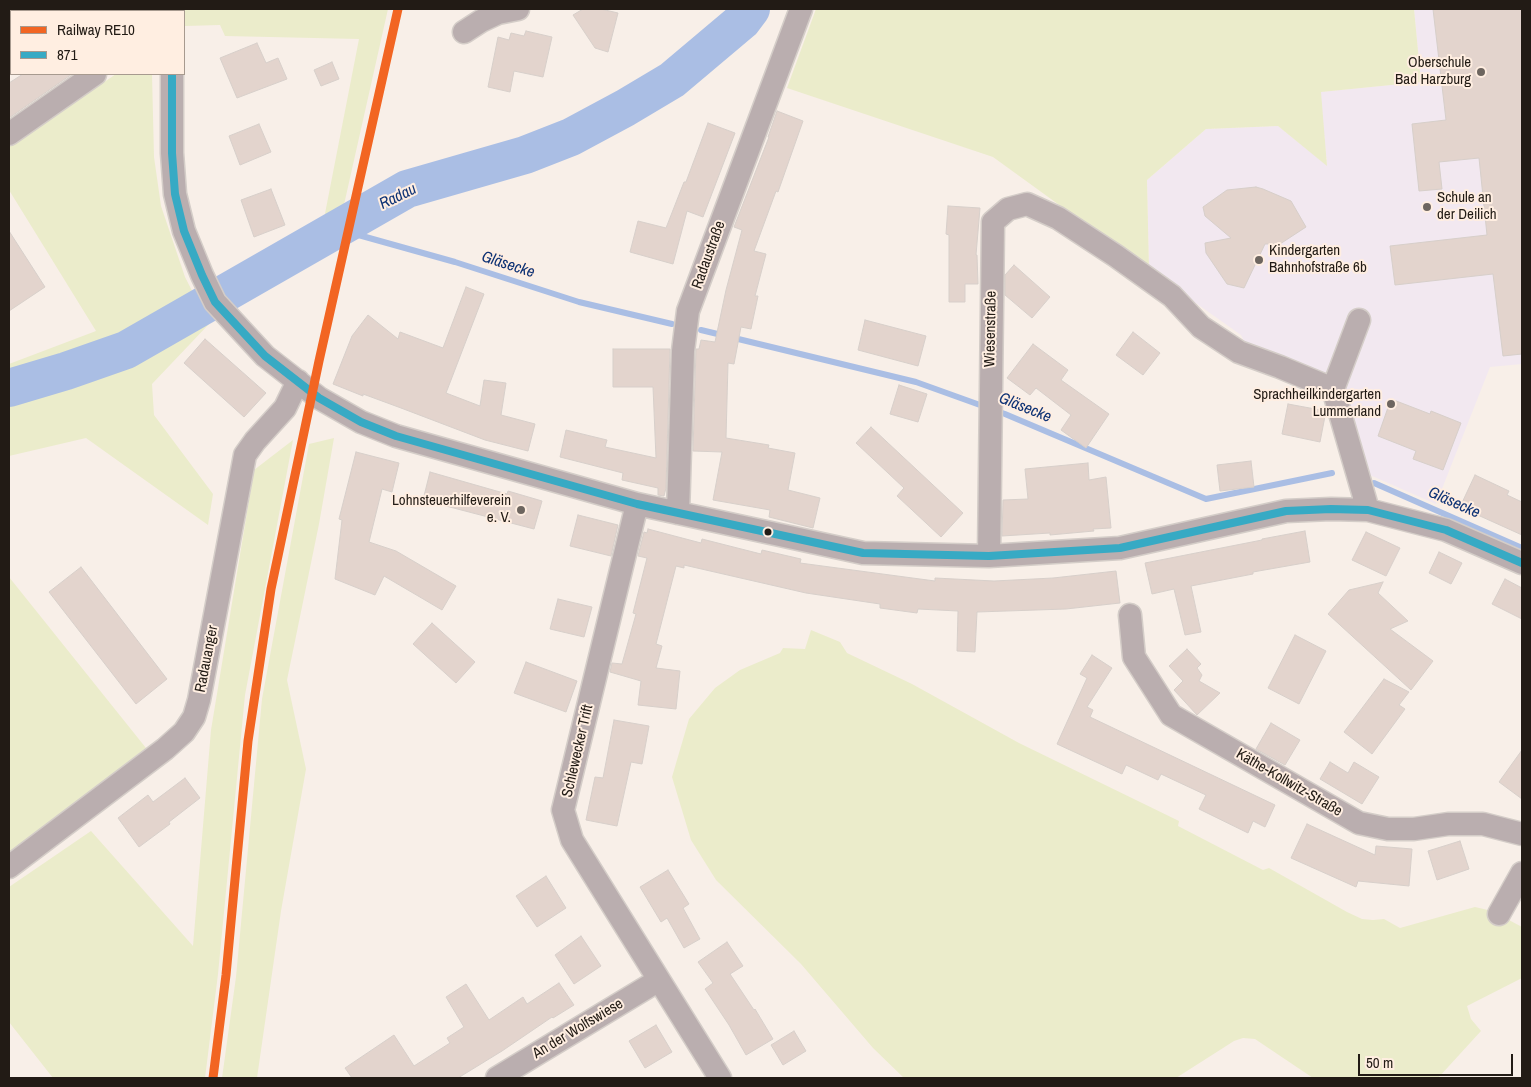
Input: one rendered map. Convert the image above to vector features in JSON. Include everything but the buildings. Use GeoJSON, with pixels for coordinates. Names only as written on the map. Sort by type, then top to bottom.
{"type":"FeatureCollection","features":[{"type":"Feature","properties":{"kind":"street"},"geometry":{"type":"LineString","coordinates":[[464,32],[498,13],[518,9]]}},
{"type":"Feature","properties":{"kind":"street","name":"Radaustraße"},"geometry":{"type":"LineString","coordinates":[[678,513],[682,351],[688,311],[801,9]]}},
{"type":"Feature","properties":{"kind":"street"},"geometry":{"type":"LineString","coordinates":[[9,134],[94,75]]}},
{"type":"Feature","properties":{"kind":"street"},"geometry":{"type":"LineString","coordinates":[[172,75],[172,154],[175,194],[184,231],[202,276],[215,302],[265,356],[319,398],[361,422],[396,436],[636,504],[862,553],[989,556],[1120,548],[1286,510],[1331,509],[1368,510],[1446,530],[1522,563]]}},
{"type":"Feature","properties":{"kind":"street","name":"Wiesenstraße"},"geometry":{"type":"LineString","coordinates":[[989,556],[993,222],[1008,209],[1027,204],[1058,218],[1172,296],[1201,327],[1239,352],[1333,389]]}},
{"type":"Feature","properties":{"kind":"street"},"geometry":{"type":"LineString","coordinates":[[1358,320],[1333,389],[1368,510]]}},
{"type":"Feature","properties":{"kind":"street","name":"Radauanger"},"geometry":{"type":"LineString","coordinates":[[9,867],[165,749],[184,732],[194,718],[245,455],[285,408],[298,381]]}},
{"type":"Feature","properties":{"kind":"street","name":"Schlewecker Trift"},"geometry":{"type":"LineString","coordinates":[[636,504],[563,810],[572,840],[720,1078]]}},
{"type":"Feature","properties":{"kind":"street","name":"Käthe-Kollwitz-Straße"},"geometry":{"type":"LineString","coordinates":[[1130,616],[1134,658],[1171,715],[1359,823],[1388,829],[1414,829],[1448,824],[1484,824],[1522,834]]}},
{"type":"Feature","properties":{"kind":"street"},"geometry":{"type":"LineString","coordinates":[[1499,914],[1522,873]]}},
{"type":"Feature","properties":{"kind":"street","name":"An der Wolfswiese"},"geometry":{"type":"LineString","coordinates":[[497,1078],[659,980]]}},
{"type":"Feature","properties":{"kind":"shaded area"},"geometry":{"type":"Polygon","coordinates":[[[1414,9],[1522,9],[1522,364],[1490,367],[1436,504],[1363,472],[1339,389],[1247,347],[1241,335],[1149,270],[1147,180],[1206,129],[1278,126],[1327,165],[1320,92],[1421,82],[1414,9]]]}},
{"type":"Feature","properties":{"kind":"green space"},"geometry":{"type":"Polygon","coordinates":[[[185,9],[388,9],[341,218],[322,229],[359,39],[225,36],[220,25],[185,26],[185,9]]]}},
{"type":"Feature","properties":{"kind":"green space"},"geometry":{"type":"Polygon","coordinates":[[[816,9],[1414,9],[1421,82],[1321,92],[1327,166],[1278,126],[1206,129],[1147,180],[1149,270],[993,157],[787,88],[816,9]]]}},
{"type":"Feature","properties":{"kind":"green space"},"geometry":{"type":"Polygon","coordinates":[[[115,75],[152,75],[154,157],[161,206],[185,277],[209,324],[152,384],[154,415],[213,494],[208,525],[86,438],[9,456],[9,364],[96,331],[9,190],[9,147],[115,75]]]}},
{"type":"Feature","properties":{"kind":"green space"},"geometry":{"type":"Polygon","coordinates":[[[334,438],[319,524],[287,680],[306,769],[281,911],[257,1078],[222,1078],[236,977],[262,699],[309,444],[334,438]]]}},
{"type":"Feature","properties":{"kind":"green space"},"geometry":{"type":"Polygon","coordinates":[[[293,440],[245,695],[218,974],[205,1078],[53,1078],[9,1022],[9,887],[91,831],[193,946],[211,730],[254,470],[293,440]]]}},
{"type":"Feature","properties":{"kind":"green space"},"geometry":{"type":"Polygon","coordinates":[[[9,577],[146,748],[9,854],[9,577]]]}},
{"type":"Feature","properties":{"kind":"green space"},"geometry":{"type":"Polygon","coordinates":[[[811,630],[840,642],[847,653],[912,684],[1019,743],[1179,821],[1178,826],[1263,870],[1269,868],[1362,919],[1384,919],[1400,928],[1475,907],[1492,911],[1522,927],[1522,978],[1467,1006],[1471,1019],[1481,1031],[1438,1078],[1313,1078],[1255,1039],[1243,1038],[1234,1041],[1176,1078],[904,1078],[873,1048],[801,964],[716,880],[691,840],[672,777],[689,719],[715,688],[740,670],[780,653],[783,648],[805,649],[811,630]]]}},
{"type":"Feature","properties":{"kind":"waterway","name":"Radau"},"geometry":{"type":"LineString","coordinates":[[9,388],[126,350],[407,189],[525,155],[571,137],[672,80],[742,21],[751,9]]}},
{"type":"Feature","properties":{"kind":"waterway","name":"Gläsecke"},"geometry":{"type":"LineString","coordinates":[[337,229],[455,262],[579,302],[672,324]]}},
{"type":"Feature","properties":{"kind":"waterway","name":"Gläsecke"},"geometry":{"type":"LineString","coordinates":[[701,330],[916,382],[1005,414],[1206,499],[1332,473]]}},
{"type":"Feature","properties":{"kind":"waterway","name":"Gläsecke"},"geometry":{"type":"LineString","coordinates":[[1374,483],[1522,548]]}},
{"type":"Feature","properties":{"kind":"rail line","name":"RE10"},"geometry":{"type":"LineString","coordinates":[[213,1078],[226,975],[248,741],[271,589],[319,361],[398,9]]}},
{"type":"Feature","properties":{"kind":"transit line","name":"871"},"geometry":{"type":"LineString","coordinates":[[172,75],[172,153],[175,194],[184,231],[215,302],[265,356],[319,398],[361,422],[396,436],[637,504],[863,553],[989,556],[1120,548],[1286,511],[1331,509],[1368,510],[1446,530],[1522,563]]}},
{"type":"Feature","properties":{"kind":"place","name":"Oberschule Bad Harzburg"},"geometry":{"type":"Point","coordinates":[1481,72]}},
{"type":"Feature","properties":{"kind":"place","name":"Schule an der Deilich"},"geometry":{"type":"Point","coordinates":[1427,207]}},
{"type":"Feature","properties":{"kind":"place","name":"Kindergarten Bahnhofstraße 6b"},"geometry":{"type":"Point","coordinates":[1259,260]}},
{"type":"Feature","properties":{"kind":"place","name":"Sprachheilkindergarten Lummerland"},"geometry":{"type":"Point","coordinates":[1391,404]}},
{"type":"Feature","properties":{"kind":"place","name":"Lohnsteuerhilfeverein e. V."},"geometry":{"type":"Point","coordinates":[521,510]}}]}
